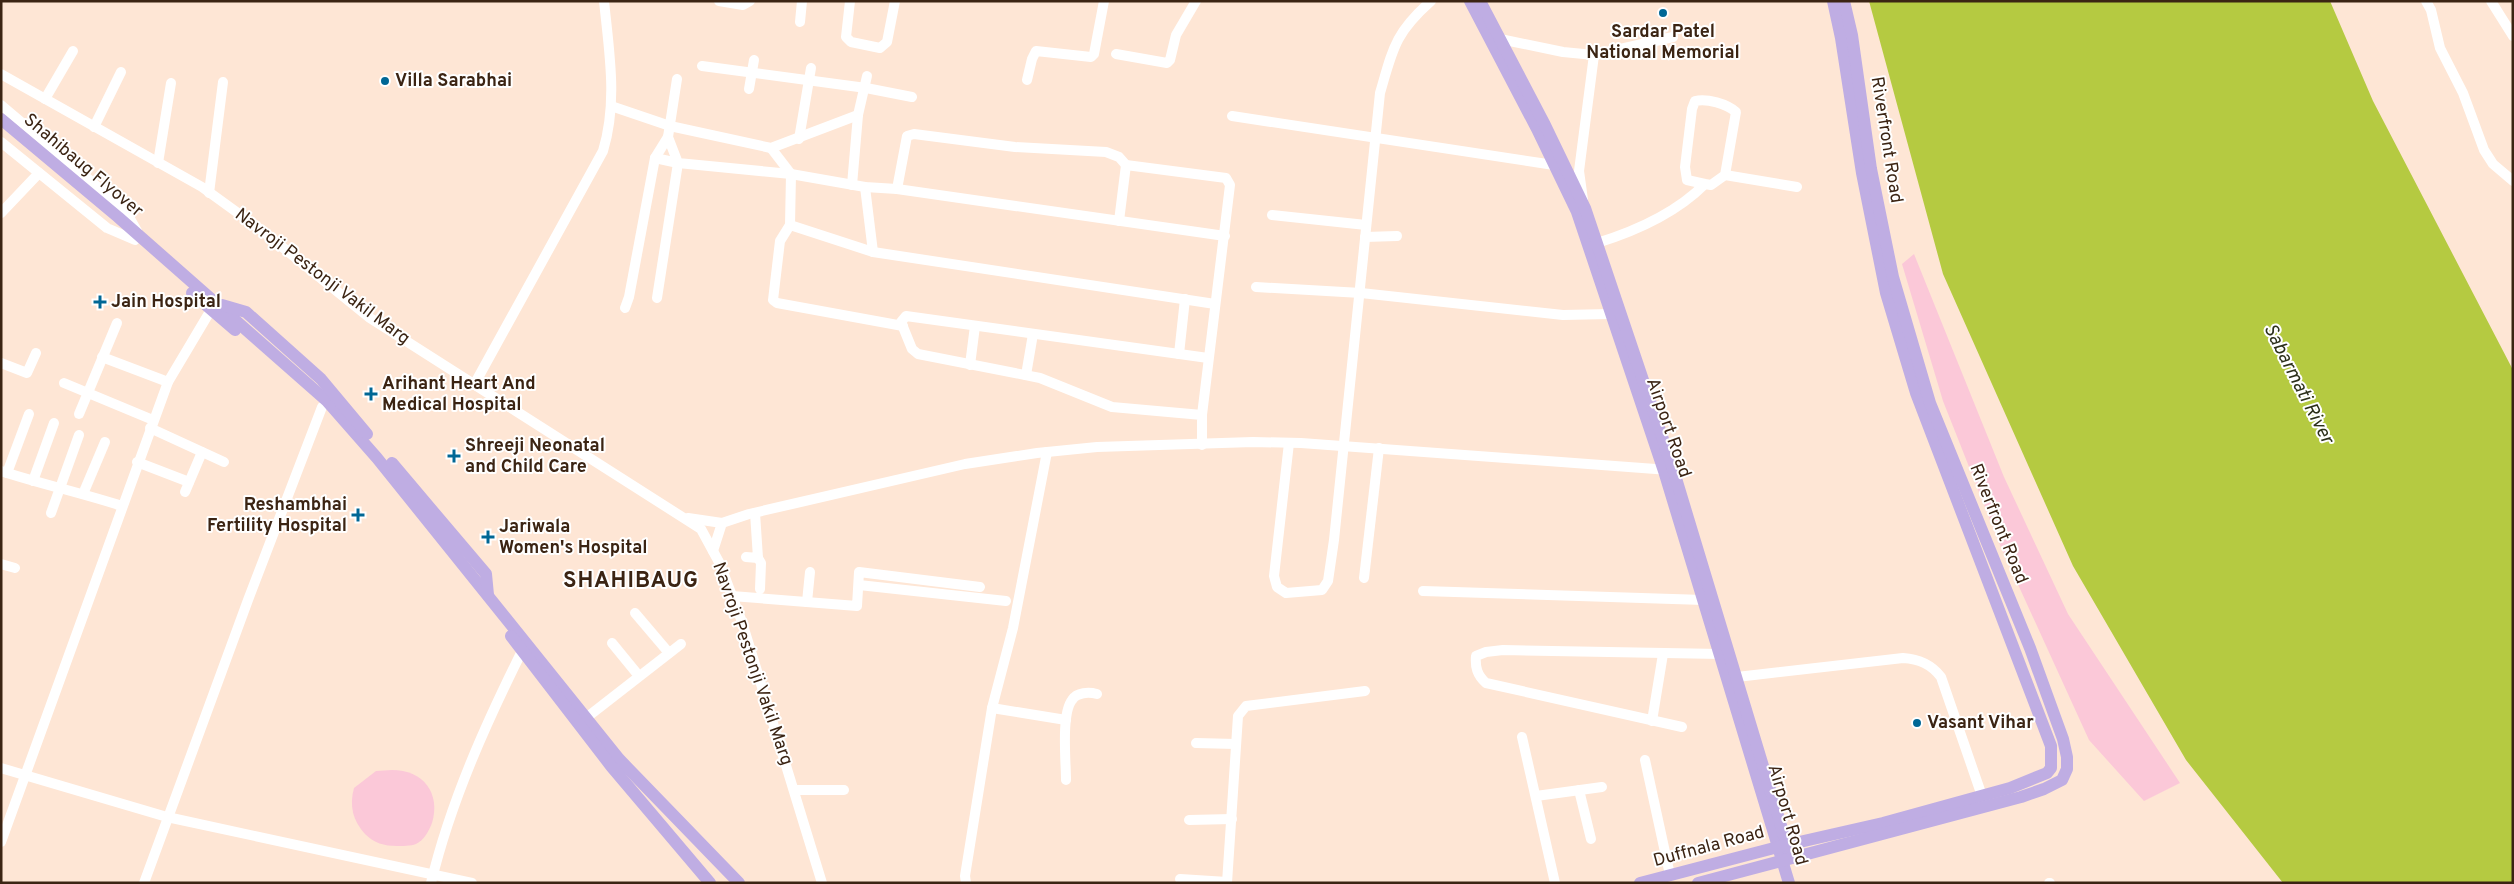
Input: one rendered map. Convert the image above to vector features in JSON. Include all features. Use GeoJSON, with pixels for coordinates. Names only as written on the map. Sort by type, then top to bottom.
{"type":"FeatureCollection","features":[{"type":"Feature","properties":{"kind":"main road","name":"Airport Road"},"geometry":{"type":"LineString","coordinates":[[1470,1],[1576,212],[1610,314],[1669,470],[1704,600],[1782,846],[1797,883]]}},
{"type":"Feature","properties":{"kind":"main road","name":"Airport Road"},"geometry":{"type":"LineString","coordinates":[[1480,1],[1585,208],[1737,677],[1782,846]]}},
{"type":"Feature","properties":{"kind":"main road","name":"Riverfront Road"},"geometry":{"type":"LineString","coordinates":[[1782,846],[1883,823],[1982,796],[2047,773],[2052,762],[2052,746],[1916,394],[1886,293],[1832,1]]}},
{"type":"Feature","properties":{"kind":"main road","name":"Riverfront Road"},"geometry":{"type":"LineString","coordinates":[[1787,859],[2036,792],[2062,780],[2066,770],[2067,757],[2063,739],[2030,648],[1930,403],[1893,277],[1871,169],[1852,35],[1844,1]]}},
{"type":"Feature","properties":{"kind":"main road","name":"Shahibaug Flyover"},"geometry":{"type":"LineString","coordinates":[[1,119],[115,220]]}},
{"type":"Feature","properties":{"kind":"main road","name":"Shahibaug Flyover"},"geometry":{"type":"LineString","coordinates":[[1,128],[139,240],[213,306]]}},
{"type":"Feature","properties":{"kind":"main road"},"geometry":{"type":"LineString","coordinates":[[213,306],[322,407],[619,759],[739,883]]}},
{"type":"Feature","properties":{"kind":"main road"},"geometry":{"type":"LineString","coordinates":[[213,306],[327,401],[377,458],[488,595],[611,766],[710,883]]}},
{"type":"Feature","properties":{"kind":"main road","name":"Duffnala Road"},"geometry":{"type":"LineString","coordinates":[[1640,883],[1782,846]]}},
{"type":"Feature","properties":{"kind":"main road","name":"Airport Road"},"geometry":{"type":"LineString","coordinates":[[1787,859],[1789,883]]}},
{"type":"Feature","properties":{"kind":"main road"},"geometry":{"type":"LineString","coordinates":[[1698,883],[1787,859]]}},
{"type":"Feature","properties":{"kind":"street"},"geometry":{"type":"LineString","coordinates":[[474,385],[603,150],[610,128],[612,106],[611,70],[604,1]]}},
{"type":"Feature","properties":{"kind":"street"},"geometry":{"type":"LineString","coordinates":[[719,1],[743,5],[750,1]]}},
{"type":"Feature","properties":{"kind":"street"},"geometry":{"type":"LineString","coordinates":[[800,22],[802,1]]}},
{"type":"Feature","properties":{"kind":"street"},"geometry":{"type":"LineString","coordinates":[[850,1],[846,36],[851,42],[880,48],[887,42],[894,1]]}},
{"type":"Feature","properties":{"kind":"street"},"geometry":{"type":"LineString","coordinates":[[1028,80],[1032,58],[1036,51],[1091,57],[1094,54],[1104,1]]}},
{"type":"Feature","properties":{"kind":"street"},"geometry":{"type":"LineString","coordinates":[[1116,54],[1167,63],[1170,60],[1176,35],[1196,1]]}},
{"type":"Feature","properties":{"kind":"street"},"geometry":{"type":"LineString","coordinates":[[1288,443],[1274,576],[1277,587],[1286,593],[1322,590],[1328,581],[1361,293],[1380,93],[1394,46],[1409,21],[1431,1]]}},
{"type":"Feature","properties":{"kind":"street"},"geometry":{"type":"LineString","coordinates":[[2426,1],[2431,10],[2440,48],[2463,93],[2484,150],[2493,164],[2513,181]]}},
{"type":"Feature","properties":{"kind":"street"},"geometry":{"type":"LineString","coordinates":[[2491,1],[2513,36]]}},
{"type":"Feature","properties":{"kind":"street"},"geometry":{"type":"LineString","coordinates":[[1500,39],[1563,52],[1594,55],[1673,38]]}},
{"type":"Feature","properties":{"kind":"street"},"geometry":{"type":"LineString","coordinates":[[45,99],[73,51]]}},
{"type":"Feature","properties":{"kind":"street"},"geometry":{"type":"LineString","coordinates":[[1585,208],[1579,170],[1594,55]]}},
{"type":"Feature","properties":{"kind":"street"},"geometry":{"type":"LineString","coordinates":[[749,89],[754,60]]}},
{"type":"Feature","properties":{"kind":"street"},"geometry":{"type":"LineString","coordinates":[[702,66],[866,88],[912,97]]}},
{"type":"Feature","properties":{"kind":"street"},"geometry":{"type":"LineString","coordinates":[[799,139],[811,80],[811,68]]}},
{"type":"Feature","properties":{"kind":"street"},"geometry":{"type":"LineString","coordinates":[[94,127],[121,72]]}},
{"type":"Feature","properties":{"kind":"street","name":"Navroji Pestonji Vakil Marg"},"geometry":{"type":"LineString","coordinates":[[1,74],[209,193],[260,229],[370,318],[701,529],[713,551],[732,596],[763,686],[822,883]]}},
{"type":"Feature","properties":{"kind":"street"},"geometry":{"type":"LineString","coordinates":[[852,185],[858,115],[866,88],[867,76]]}},
{"type":"Feature","properties":{"kind":"street"},"geometry":{"type":"LineString","coordinates":[[625,308],[629,297],[655,158],[668,137],[677,79]]}},
{"type":"Feature","properties":{"kind":"street"},"geometry":{"type":"LineString","coordinates":[[209,193],[224,82]]}},
{"type":"Feature","properties":{"kind":"street"},"geometry":{"type":"LineString","coordinates":[[158,163],[170,83]]}},
{"type":"Feature","properties":{"kind":"street"},"geometry":{"type":"LineString","coordinates":[[1726,175],[1736,112],[1731,108],[1716,103],[1701,99],[1695,101],[1685,174],[1687,180],[1711,185],[1726,175],[1797,187]]}},
{"type":"Feature","properties":{"kind":"street"},"geometry":{"type":"LineString","coordinates":[[1,105],[125,210],[139,240]]}},
{"type":"Feature","properties":{"kind":"street"},"geometry":{"type":"LineString","coordinates":[[612,106],[670,126],[771,148],[799,139],[858,115]]}},
{"type":"Feature","properties":{"kind":"street"},"geometry":{"type":"LineString","coordinates":[[1232,116],[1554,165]]}},
{"type":"Feature","properties":{"kind":"street"},"geometry":{"type":"LineString","coordinates":[[897,189],[909,134],[1015,147],[1106,152],[1119,157],[1126,164],[1226,178],[1230,185],[1208,358],[1202,414],[1202,445]]}},
{"type":"Feature","properties":{"kind":"street"},"geometry":{"type":"LineString","coordinates":[[657,298],[678,163],[668,137]]}},
{"type":"Feature","properties":{"kind":"street"},"geometry":{"type":"LineString","coordinates":[[1,142],[107,228],[139,240]]}},
{"type":"Feature","properties":{"kind":"street"},"geometry":{"type":"LineString","coordinates":[[771,148],[790,174],[790,225],[780,241],[773,300],[777,303],[903,326]]}},
{"type":"Feature","properties":{"kind":"street"},"geometry":{"type":"LineString","coordinates":[[655,158],[678,163],[790,174],[865,187],[897,189],[1225,236]]}},
{"type":"Feature","properties":{"kind":"street"},"geometry":{"type":"LineString","coordinates":[[1119,221],[1126,164]]}},
{"type":"Feature","properties":{"kind":"street"},"geometry":{"type":"LineString","coordinates":[[2,211],[39,174]]}},
{"type":"Feature","properties":{"kind":"street"},"geometry":{"type":"LineString","coordinates":[[1597,243],[1627,233],[1690,200],[1705,184]]}},
{"type":"Feature","properties":{"kind":"street"},"geometry":{"type":"LineString","coordinates":[[865,187],[873,252]]}},
{"type":"Feature","properties":{"kind":"street"},"geometry":{"type":"LineString","coordinates":[[1272,215],[1366,225]]}},
{"type":"Feature","properties":{"kind":"street"},"geometry":{"type":"LineString","coordinates":[[790,225],[873,252],[1215,304]]}},
{"type":"Feature","properties":{"kind":"street"},"geometry":{"type":"LineString","coordinates":[[1366,238],[1397,236]]}},
{"type":"Feature","properties":{"kind":"street"},"geometry":{"type":"LineString","coordinates":[[1256,287],[1361,293],[1563,314],[1610,314]]}},
{"type":"Feature","properties":{"kind":"street"},"geometry":{"type":"LineString","coordinates":[[1179,354],[1184,299]]}},
{"type":"Feature","properties":{"kind":"street"},"geometry":{"type":"LineString","coordinates":[[1,842],[90,600],[137,462],[168,382],[213,306]]}},
{"type":"Feature","properties":{"kind":"street"},"geometry":{"type":"LineString","coordinates":[[1202,414],[1112,407],[1026,375],[970,365],[915,352],[903,326],[902,318],[906,316],[1208,358]]}},
{"type":"Feature","properties":{"kind":"street"},"geometry":{"type":"LineString","coordinates":[[79,414],[117,323]]}},
{"type":"Feature","properties":{"kind":"street"},"geometry":{"type":"LineString","coordinates":[[970,365],[975,326]]}},
{"type":"Feature","properties":{"kind":"street"},"geometry":{"type":"LineString","coordinates":[[1026,375],[1033,334]]}},
{"type":"Feature","properties":{"kind":"street"},"geometry":{"type":"LineString","coordinates":[[1,363],[26,373],[36,353]]}},
{"type":"Feature","properties":{"kind":"street"},"geometry":{"type":"LineString","coordinates":[[102,357],[168,382]]}},
{"type":"Feature","properties":{"kind":"street"},"geometry":{"type":"LineString","coordinates":[[64,383],[152,424],[224,462]]}},
{"type":"Feature","properties":{"kind":"street"},"geometry":{"type":"LineString","coordinates":[[144,883],[322,407]]}},
{"type":"Feature","properties":{"kind":"street"},"geometry":{"type":"LineString","coordinates":[[29,414],[4,472],[122,506]]}},
{"type":"Feature","properties":{"kind":"street"},"geometry":{"type":"LineString","coordinates":[[33,481],[54,423]]}},
{"type":"Feature","properties":{"kind":"street"},"geometry":{"type":"LineString","coordinates":[[50,513],[78,435]]}},
{"type":"Feature","properties":{"kind":"street"},"geometry":{"type":"LineString","coordinates":[[83,494],[105,442]]}},
{"type":"Feature","properties":{"kind":"street"},"geometry":{"type":"LineString","coordinates":[[683,517],[722,523],[965,464],[1097,447],[1288,443],[1669,470]]}},
{"type":"Feature","properties":{"kind":"street"},"geometry":{"type":"LineString","coordinates":[[1364,578],[1379,448]]}},
{"type":"Feature","properties":{"kind":"street"},"geometry":{"type":"LineString","coordinates":[[137,462],[187,487],[202,452]]}},
{"type":"Feature","properties":{"kind":"street"},"geometry":{"type":"LineString","coordinates":[[966,883],[965,876],[992,708],[1013,628],[1047,452]]}},
{"type":"Feature","properties":{"kind":"street"},"geometry":{"type":"LineString","coordinates":[[755,514],[758,558],[761,563],[760,590]]}},
{"type":"Feature","properties":{"kind":"street"},"geometry":{"type":"LineString","coordinates":[[713,551],[722,523]]}},
{"type":"Feature","properties":{"kind":"street"},"geometry":{"type":"LineString","coordinates":[[746,557],[758,558]]}},
{"type":"Feature","properties":{"kind":"street"},"geometry":{"type":"LineString","coordinates":[[1,564],[15,568]]}},
{"type":"Feature","properties":{"kind":"street"},"geometry":{"type":"LineString","coordinates":[[807,602],[810,572]]}},
{"type":"Feature","properties":{"kind":"street"},"geometry":{"type":"LineString","coordinates":[[732,596],[857,606],[860,572],[980,587]]}},
{"type":"Feature","properties":{"kind":"street"},"geometry":{"type":"LineString","coordinates":[[858,585],[1006,601]]}},
{"type":"Feature","properties":{"kind":"street"},"geometry":{"type":"LineString","coordinates":[[1423,591],[1704,600]]}},
{"type":"Feature","properties":{"kind":"street"},"geometry":{"type":"LineString","coordinates":[[635,613],[669,653]]}},
{"type":"Feature","properties":{"kind":"street"},"geometry":{"type":"LineString","coordinates":[[612,643],[638,676]]}},
{"type":"Feature","properties":{"kind":"street"},"geometry":{"type":"LineString","coordinates":[[586,718],[681,644]]}},
{"type":"Feature","properties":{"kind":"street"},"geometry":{"type":"LineString","coordinates":[[432,878],[456,803],[484,728],[524,646]]}},
{"type":"Feature","properties":{"kind":"street"},"geometry":{"type":"LineString","coordinates":[[1682,727],[1486,683],[1479,677],[1475,665],[1476,656],[1486,652],[1503,650],[1721,654]]}},
{"type":"Feature","properties":{"kind":"street"},"geometry":{"type":"LineString","coordinates":[[1652,721],[1663,654]]}},
{"type":"Feature","properties":{"kind":"street"},"geometry":{"type":"LineString","coordinates":[[1737,677],[1902,658],[1919,660],[1930,665],[1941,677],[1982,796]]}},
{"type":"Feature","properties":{"kind":"street"},"geometry":{"type":"LineString","coordinates":[[1180,879],[1227,882],[1238,716],[1246,706],[1365,691]]}},
{"type":"Feature","properties":{"kind":"street"},"geometry":{"type":"LineString","coordinates":[[1066,780],[1066,720],[1069,705],[1073,698],[1088,692],[1097,694]]}},
{"type":"Feature","properties":{"kind":"street"},"geometry":{"type":"LineString","coordinates":[[992,708],[1066,720]]}},
{"type":"Feature","properties":{"kind":"street"},"geometry":{"type":"LineString","coordinates":[[1522,737],[1555,883]]}},
{"type":"Feature","properties":{"kind":"street"},"geometry":{"type":"LineString","coordinates":[[1196,744],[1236,744]]}},
{"type":"Feature","properties":{"kind":"street"},"geometry":{"type":"LineString","coordinates":[[1645,760],[1670,875]]}},
{"type":"Feature","properties":{"kind":"street"},"geometry":{"type":"LineString","coordinates":[[1,768],[167,818],[432,878],[472,883]]}},
{"type":"Feature","properties":{"kind":"street"},"geometry":{"type":"LineString","coordinates":[[1536,796],[1602,786]]}},
{"type":"Feature","properties":{"kind":"street"},"geometry":{"type":"LineString","coordinates":[[795,790],[844,790]]}},
{"type":"Feature","properties":{"kind":"street"},"geometry":{"type":"LineString","coordinates":[[1579,790],[1590,839]]}},
{"type":"Feature","properties":{"kind":"street"},"geometry":{"type":"LineString","coordinates":[[1189,820],[1232,819]]}},
{"type":"Feature","properties":{"kind":"shaded area"},"geometry":{"type":"Polygon","coordinates":[[[1914,254],[2004,477],[2068,614],[2180,783],[2144,801],[2089,740],[2000,545],[1943,401],[1902,264],[1914,254]]]}},
{"type":"Feature","properties":{"kind":"shaded area"},"geometry":{"type":"Polygon","coordinates":[[[392,770],[413,774],[421,779],[427,785],[434,802],[432,823],[428,832],[424,838],[414,845],[392,846],[376,842],[361,829],[353,813],[354,788],[376,771],[392,770]]]}},
{"type":"Feature","properties":{"kind":"water","name":"Sabarmati River"},"geometry":{"type":"Polygon","coordinates":[[[1869,1],[2330,1],[2373,101],[2513,370],[2513,883],[2283,883],[2186,760],[2073,566],[1943,274],[1869,1]]]}},
{"type":"Feature","properties":{"kind":"place","name":"Sardar Patel National Memorial"},"geometry":{"type":"Point","coordinates":[1663,13]}},
{"type":"Feature","properties":{"kind":"place","name":"Villa Sarabhai"},"geometry":{"type":"Point","coordinates":[385,81]}},
{"type":"Feature","properties":{"kind":"place","name":"Jain Hospital"},"geometry":{"type":"Point","coordinates":[100,302]}},
{"type":"Feature","properties":{"kind":"place","name":"Arihant Heart And Medical Hospital"},"geometry":{"type":"Point","coordinates":[371,394]}},
{"type":"Feature","properties":{"kind":"place","name":"Shreeji Neonatal and Child Care"},"geometry":{"type":"Point","coordinates":[454,456]}},
{"type":"Feature","properties":{"kind":"place","name":"Reshambhai Fertility Hospital"},"geometry":{"type":"Point","coordinates":[358,515]}},
{"type":"Feature","properties":{"kind":"place","name":"Jariwala Women's Hospital"},"geometry":{"type":"Point","coordinates":[488,537]}},
{"type":"Feature","properties":{"kind":"place","name":"Vasant Vihar"},"geometry":{"type":"Point","coordinates":[1917,723]}},
{"type":"Feature","properties":{"kind":"district","name":"SHAHIBAUG"},"geometry":{"type":"Point","coordinates":[631,581]}}]}
